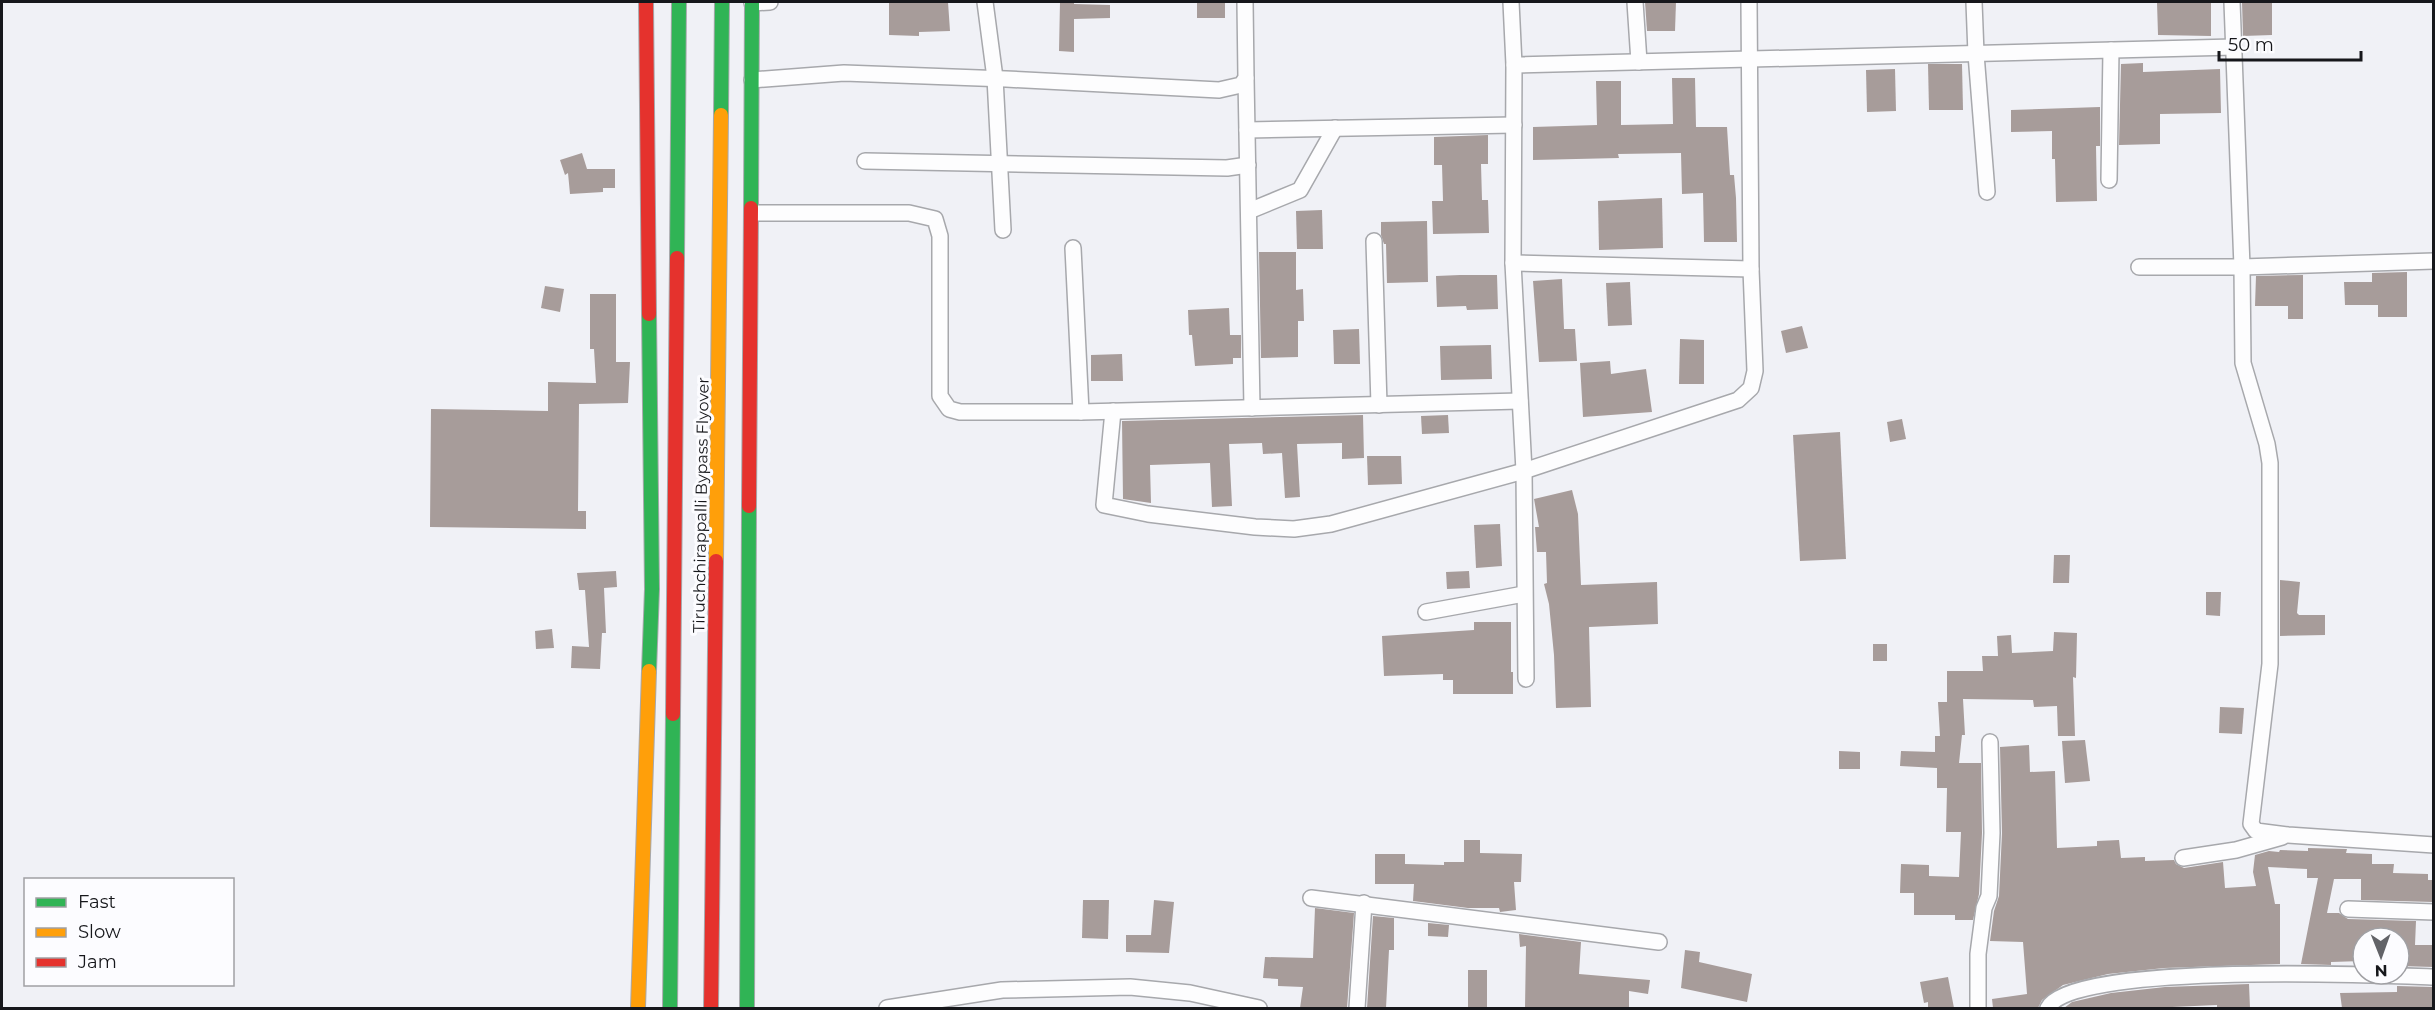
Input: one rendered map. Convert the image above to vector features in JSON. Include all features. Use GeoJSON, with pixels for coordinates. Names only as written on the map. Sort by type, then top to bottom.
{"type":"FeatureCollection","features":[{"type":"Feature","properties":{"kind":"main road"},"geometry":{"type":"LineString","coordinates":[[638,1008],[652,589],[646,2]]}},
{"type":"Feature","properties":{"kind":"main road","name":"Tiruchchirappalli Bypass Flyover"},"geometry":{"type":"LineString","coordinates":[[670,1008],[679,2]]}},
{"type":"Feature","properties":{"kind":"main road","name":"Tiruchchirappalli Bypass Flyover"},"geometry":{"type":"LineString","coordinates":[[711,1008],[722,2]]}},
{"type":"Feature","properties":{"kind":"main road"},"geometry":{"type":"LineString","coordinates":[[747,1008],[752,2]]}},
{"type":"Feature","properties":{"kind":"street"},"geometry":{"type":"LineString","coordinates":[[752,2],[770,2]]}},
{"type":"Feature","properties":{"kind":"street"},"geometry":{"type":"LineString","coordinates":[[985,2],[995,78],[1003,230]]}},
{"type":"Feature","properties":{"kind":"street"},"geometry":{"type":"LineString","coordinates":[[1245,2],[1252,408]]}},
{"type":"Feature","properties":{"kind":"street"},"geometry":{"type":"LineString","coordinates":[[1511,2],[1514,65],[1513,263],[1525,497],[1526,679]]}},
{"type":"Feature","properties":{"kind":"street"},"geometry":{"type":"LineString","coordinates":[[1635,2],[1639,62]]}},
{"type":"Feature","properties":{"kind":"street"},"geometry":{"type":"LineString","coordinates":[[1113,411],[1104,505],[1148,514],[1294,529],[1331,524],[1524,471],[1745,395],[1754,381],[1755,371],[1751,269],[1749,2]]}},
{"type":"Feature","properties":{"kind":"street"},"geometry":{"type":"LineString","coordinates":[[1974,2],[1987,192]]}},
{"type":"Feature","properties":{"kind":"street"},"geometry":{"type":"LineString","coordinates":[[2232,2],[2242,267],[2243,363],[2270,463],[2270,664],[2252,827],[2256,831],[2288,835],[2433,845]]}},
{"type":"Feature","properties":{"kind":"street"},"geometry":{"type":"LineString","coordinates":[[1514,65],[2234,47]]}},
{"type":"Feature","properties":{"kind":"street"},"geometry":{"type":"LineString","coordinates":[[2109,180],[2111,50]]}},
{"type":"Feature","properties":{"kind":"street"},"geometry":{"type":"LineString","coordinates":[[752,80],[844,74],[995,78],[1219,90],[1241,85],[1246,78]]}},
{"type":"Feature","properties":{"kind":"street"},"geometry":{"type":"LineString","coordinates":[[1247,130],[1514,125]]}},
{"type":"Feature","properties":{"kind":"street"},"geometry":{"type":"LineString","coordinates":[[1249,211],[1299,190],[1335,128]]}},
{"type":"Feature","properties":{"kind":"street"},"geometry":{"type":"LineString","coordinates":[[865,161],[1227,168],[1248,165]]}},
{"type":"Feature","properties":{"kind":"street"},"geometry":{"type":"LineString","coordinates":[[752,213],[909,213],[935,219],[940,236],[940,396],[949,409],[960,412],[1081,412],[1520,401]]}},
{"type":"Feature","properties":{"kind":"street"},"geometry":{"type":"LineString","coordinates":[[1374,241],[1379,405]]}},
{"type":"Feature","properties":{"kind":"street"},"geometry":{"type":"LineString","coordinates":[[1072,248],[1081,412]]}},
{"type":"Feature","properties":{"kind":"street"},"geometry":{"type":"LineString","coordinates":[[2139,267],[2242,267],[2433,261]]}},
{"type":"Feature","properties":{"kind":"street"},"geometry":{"type":"LineString","coordinates":[[1513,263],[1751,269]]}},
{"type":"Feature","properties":{"kind":"street"},"geometry":{"type":"LineString","coordinates":[[1426,612],[1524,594]]}},
{"type":"Feature","properties":{"kind":"street"},"geometry":{"type":"LineString","coordinates":[[1978,1008],[1978,954],[1984,908],[1989,896],[1991,854],[1990,742]]}},
{"type":"Feature","properties":{"kind":"street"},"geometry":{"type":"LineString","coordinates":[[2183,858],[2236,850],[2288,835]]}},
{"type":"Feature","properties":{"kind":"street"},"geometry":{"type":"LineString","coordinates":[[1311,898],[1659,942]]}},
{"type":"Feature","properties":{"kind":"street"},"geometry":{"type":"LineString","coordinates":[[1357,1008],[1364,903]]}},
{"type":"Feature","properties":{"kind":"street"},"geometry":{"type":"LineString","coordinates":[[2348,909],[2433,912]]}},
{"type":"Feature","properties":{"kind":"street"},"geometry":{"type":"LineString","coordinates":[[2048,1008],[2059,997],[2119,981],[2189,975],[2433,977]]}},
{"type":"Feature","properties":{"kind":"street"},"geometry":{"type":"LineString","coordinates":[[887,1008],[938,1004],[1002,990],[1130,987],[1190,993],[1258,1008]]}},
{"type":"Feature","properties":{"kind":"building"},"geometry":{"type":"Polygon","coordinates":[[[889,2],[948,2],[950,31],[919,32],[919,36],[889,35],[889,2]]]}},
{"type":"Feature","properties":{"kind":"building"},"geometry":{"type":"Polygon","coordinates":[[[1060,2],[1110,5],[1110,18],[1074,19],[1074,52],[1059,51],[1060,2]]]}},
{"type":"Feature","properties":{"kind":"building"},"geometry":{"type":"Polygon","coordinates":[[[1197,2],[1225,2],[1225,18],[1197,18],[1197,2]]]}},
{"type":"Feature","properties":{"kind":"building"},"geometry":{"type":"Polygon","coordinates":[[[1645,2],[1676,2],[1675,31],[1647,31],[1645,2]]]}},
{"type":"Feature","properties":{"kind":"building"},"geometry":{"type":"Polygon","coordinates":[[[2157,2],[2211,3],[2211,36],[2158,35],[2157,2]]]}},
{"type":"Feature","properties":{"kind":"building"},"geometry":{"type":"Polygon","coordinates":[[[2242,2],[2272,2],[2272,35],[2243,36],[2242,2]]]}},
{"type":"Feature","properties":{"kind":"building"},"geometry":{"type":"Polygon","coordinates":[[[2143,63],[2143,72],[2220,69],[2221,113],[2160,114],[2160,144],[2119,145],[2121,64],[2143,63]]]}},
{"type":"Feature","properties":{"kind":"building"},"geometry":{"type":"Polygon","coordinates":[[[1928,64],[1962,64],[1963,110],[1929,110],[1928,64]]]}},
{"type":"Feature","properties":{"kind":"building"},"geometry":{"type":"Polygon","coordinates":[[[1895,69],[1896,111],[1867,112],[1866,70],[1895,69]]]}},
{"type":"Feature","properties":{"kind":"building"},"geometry":{"type":"Polygon","coordinates":[[[1672,78],[1695,78],[1696,127],[1727,127],[1730,175],[1734,175],[1736,198],[1737,242],[1704,242],[1703,193],[1682,194],[1681,153],[1618,154],[1619,158],[1533,160],[1533,127],[1597,125],[1596,81],[1621,81],[1621,125],[1673,124],[1672,78]]]}},
{"type":"Feature","properties":{"kind":"building"},"geometry":{"type":"Polygon","coordinates":[[[2100,107],[2100,146],[2096,146],[2097,201],[2056,202],[2052,131],[2011,132],[2011,110],[2100,107]]]}},
{"type":"Feature","properties":{"kind":"building"},"geometry":{"type":"Polygon","coordinates":[[[1488,135],[1488,164],[1481,164],[1482,200],[1488,200],[1489,233],[1433,234],[1432,201],[1443,201],[1442,165],[1434,165],[1434,137],[1488,135]]]}},
{"type":"Feature","properties":{"kind":"building"},"geometry":{"type":"Polygon","coordinates":[[[582,153],[587,169],[615,169],[615,188],[603,188],[603,192],[570,194],[568,173],[565,175],[560,160],[582,153]]]}},
{"type":"Feature","properties":{"kind":"building"},"geometry":{"type":"Polygon","coordinates":[[[1662,198],[1663,248],[1599,250],[1598,201],[1662,198]]]}},
{"type":"Feature","properties":{"kind":"building"},"geometry":{"type":"Polygon","coordinates":[[[1322,210],[1323,249],[1297,249],[1296,211],[1322,210]]]}},
{"type":"Feature","properties":{"kind":"building"},"geometry":{"type":"Polygon","coordinates":[[[1427,221],[1428,282],[1387,283],[1386,244],[1381,235],[1381,222],[1427,221]]]}},
{"type":"Feature","properties":{"kind":"building"},"geometry":{"type":"Polygon","coordinates":[[[1259,252],[1296,252],[1296,290],[1303,289],[1304,321],[1298,321],[1298,357],[1261,358],[1259,252]]]}},
{"type":"Feature","properties":{"kind":"building"},"geometry":{"type":"Polygon","coordinates":[[[2407,272],[2407,317],[2378,317],[2378,305],[2345,305],[2344,282],[2372,282],[2372,273],[2407,272]]]}},
{"type":"Feature","properties":{"kind":"building"},"geometry":{"type":"Polygon","coordinates":[[[1497,275],[1498,309],[1467,310],[1466,306],[1437,307],[1436,276],[1497,275]]]}},
{"type":"Feature","properties":{"kind":"building"},"geometry":{"type":"Polygon","coordinates":[[[2303,275],[2303,319],[2288,319],[2288,306],[2255,306],[2256,276],[2303,275]]]}},
{"type":"Feature","properties":{"kind":"building"},"geometry":{"type":"Polygon","coordinates":[[[1562,279],[1564,329],[1575,329],[1577,361],[1539,362],[1533,281],[1562,279]]]}},
{"type":"Feature","properties":{"kind":"building"},"geometry":{"type":"Polygon","coordinates":[[[1630,282],[1632,325],[1608,326],[1606,283],[1630,282]]]}},
{"type":"Feature","properties":{"kind":"building"},"geometry":{"type":"Polygon","coordinates":[[[545,286],[564,289],[560,312],[541,308],[545,286]]]}},
{"type":"Feature","properties":{"kind":"building"},"geometry":{"type":"Polygon","coordinates":[[[590,294],[616,294],[616,362],[630,362],[628,403],[579,404],[578,511],[586,511],[586,529],[430,527],[431,409],[548,411],[548,382],[596,383],[594,349],[590,349],[590,294]]]}},
{"type":"Feature","properties":{"kind":"building"},"geometry":{"type":"Polygon","coordinates":[[[1229,308],[1230,335],[1241,335],[1241,358],[1233,358],[1233,364],[1195,366],[1192,335],[1189,335],[1188,310],[1229,308]]]}},
{"type":"Feature","properties":{"kind":"building"},"geometry":{"type":"Polygon","coordinates":[[[1802,326],[1808,348],[1786,353],[1781,331],[1802,326]]]}},
{"type":"Feature","properties":{"kind":"building"},"geometry":{"type":"Polygon","coordinates":[[[1359,329],[1360,364],[1334,364],[1333,330],[1359,329]]]}},
{"type":"Feature","properties":{"kind":"building"},"geometry":{"type":"Polygon","coordinates":[[[1680,339],[1704,340],[1704,384],[1679,384],[1680,339]]]}},
{"type":"Feature","properties":{"kind":"building"},"geometry":{"type":"Polygon","coordinates":[[[1491,345],[1492,379],[1441,380],[1440,346],[1491,345]]]}},
{"type":"Feature","properties":{"kind":"building"},"geometry":{"type":"Polygon","coordinates":[[[1122,354],[1123,381],[1091,381],[1091,355],[1122,354]]]}},
{"type":"Feature","properties":{"kind":"building"},"geometry":{"type":"Polygon","coordinates":[[[1610,361],[1611,374],[1646,369],[1652,412],[1583,417],[1580,363],[1610,361]]]}},
{"type":"Feature","properties":{"kind":"building"},"geometry":{"type":"Polygon","coordinates":[[[1363,415],[1364,458],[1342,459],[1342,443],[1297,444],[1300,497],[1285,498],[1282,453],[1263,454],[1262,443],[1229,444],[1232,506],[1212,507],[1210,463],[1150,465],[1151,503],[1123,499],[1122,421],[1363,415]]]}},
{"type":"Feature","properties":{"kind":"building"},"geometry":{"type":"Polygon","coordinates":[[[1448,415],[1449,433],[1422,434],[1421,416],[1448,415]]]}},
{"type":"Feature","properties":{"kind":"building"},"geometry":{"type":"Polygon","coordinates":[[[1902,419],[1906,439],[1890,442],[1887,422],[1902,419]]]}},
{"type":"Feature","properties":{"kind":"building"},"geometry":{"type":"Polygon","coordinates":[[[1840,432],[1846,559],[1800,561],[1793,435],[1840,432]]]}},
{"type":"Feature","properties":{"kind":"building"},"geometry":{"type":"Polygon","coordinates":[[[1367,456],[1401,456],[1402,484],[1368,485],[1367,456]]]}},
{"type":"Feature","properties":{"kind":"building"},"geometry":{"type":"Polygon","coordinates":[[[1572,490],[1578,514],[1581,585],[1657,582],[1658,624],[1589,627],[1591,707],[1556,708],[1554,655],[1549,604],[1544,584],[1547,583],[1546,552],[1537,552],[1535,527],[1539,527],[1534,499],[1572,490]]]}},
{"type":"Feature","properties":{"kind":"building"},"geometry":{"type":"Polygon","coordinates":[[[1500,524],[1502,566],[1476,568],[1474,525],[1500,524]]]}},
{"type":"Feature","properties":{"kind":"building"},"geometry":{"type":"Polygon","coordinates":[[[2054,555],[2070,555],[2069,583],[2053,583],[2054,555]]]}},
{"type":"Feature","properties":{"kind":"building"},"geometry":{"type":"Polygon","coordinates":[[[616,571],[617,587],[604,588],[606,633],[602,633],[600,669],[571,668],[572,646],[589,647],[585,590],[579,590],[577,573],[616,571]]]}},
{"type":"Feature","properties":{"kind":"building"},"geometry":{"type":"Polygon","coordinates":[[[1469,571],[1470,588],[1447,589],[1446,572],[1469,571]]]}},
{"type":"Feature","properties":{"kind":"building"},"geometry":{"type":"Polygon","coordinates":[[[2280,580],[2300,582],[2297,613],[2299,615],[2325,615],[2325,635],[2280,636],[2280,580]]]}},
{"type":"Feature","properties":{"kind":"building"},"geometry":{"type":"Polygon","coordinates":[[[2206,592],[2221,592],[2220,616],[2206,615],[2206,592]]]}},
{"type":"Feature","properties":{"kind":"building"},"geometry":{"type":"Polygon","coordinates":[[[1474,622],[1511,622],[1513,694],[1453,694],[1453,680],[1443,680],[1443,674],[1384,676],[1382,636],[1474,630],[1474,622]]]}},
{"type":"Feature","properties":{"kind":"building"},"geometry":{"type":"Polygon","coordinates":[[[552,629],[554,648],[536,649],[535,631],[552,629]]]}},
{"type":"Feature","properties":{"kind":"building"},"geometry":{"type":"Polygon","coordinates":[[[2054,632],[2077,633],[2076,678],[2073,677],[2075,736],[2058,736],[2057,706],[2034,707],[2033,700],[1963,699],[1965,735],[1962,735],[1959,763],[1981,763],[1982,833],[1979,894],[1973,920],[1955,920],[1955,915],[1914,915],[1914,893],[1900,893],[1901,864],[1929,865],[1929,876],[1959,877],[1961,832],[1946,832],[1947,788],[1937,788],[1937,768],[1900,766],[1901,751],[1935,752],[1935,736],[1940,736],[1938,702],[1947,702],[1947,671],[1983,671],[1982,656],[1998,656],[1997,636],[2011,635],[2012,653],[2053,651],[2054,632]]]}},
{"type":"Feature","properties":{"kind":"building"},"geometry":{"type":"Polygon","coordinates":[[[1873,644],[1887,644],[1887,661],[1873,661],[1873,644]]]}},
{"type":"Feature","properties":{"kind":"building"},"geometry":{"type":"Polygon","coordinates":[[[2220,707],[2244,708],[2242,734],[2219,733],[2220,707]]]}},
{"type":"Feature","properties":{"kind":"building"},"geometry":{"type":"Polygon","coordinates":[[[2085,740],[2090,781],[2065,783],[2062,741],[2085,740]]]}},
{"type":"Feature","properties":{"kind":"building"},"geometry":{"type":"Polygon","coordinates":[[[2029,745],[2030,772],[2055,771],[2057,848],[2097,846],[2097,841],[2119,840],[2121,858],[2145,857],[2145,861],[2174,860],[2176,864],[2184,868],[2223,862],[2225,888],[2256,886],[2253,872],[2255,855],[2280,850],[2308,851],[2308,848],[2347,849],[2346,853],[2372,854],[2372,864],[2394,864],[2393,873],[2428,874],[2428,880],[2433,880],[2433,902],[2361,900],[2361,879],[2334,879],[2327,913],[2339,913],[2348,919],[2416,921],[2415,945],[2433,945],[2433,967],[2411,966],[2411,926],[2351,926],[2351,961],[2331,962],[2331,965],[2301,964],[2318,878],[2307,878],[2307,869],[2268,867],[2275,904],[2280,904],[2280,964],[2164,968],[2108,974],[2063,985],[2042,1000],[2038,1008],[1993,1008],[1992,999],[2027,994],[2023,942],[1990,941],[1994,911],[1999,896],[2002,833],[2000,747],[2029,745]]]}},
{"type":"Feature","properties":{"kind":"building"},"geometry":{"type":"Polygon","coordinates":[[[1839,751],[1860,752],[1860,769],[1839,769],[1839,751]]]}},
{"type":"Feature","properties":{"kind":"building"},"geometry":{"type":"Polygon","coordinates":[[[1464,840],[1480,840],[1480,853],[1522,854],[1521,882],[1514,882],[1516,910],[1500,912],[1499,908],[1468,908],[1413,901],[1414,884],[1375,884],[1375,854],[1405,854],[1405,864],[1444,865],[1444,862],[1464,862],[1464,840]]]}},
{"type":"Feature","properties":{"kind":"building"},"geometry":{"type":"Polygon","coordinates":[[[1083,900],[1109,900],[1108,939],[1082,938],[1083,900]]]}},
{"type":"Feature","properties":{"kind":"building"},"geometry":{"type":"Polygon","coordinates":[[[1154,900],[1174,902],[1169,953],[1126,952],[1126,935],[1151,935],[1154,900]]]}},
{"type":"Feature","properties":{"kind":"building"},"geometry":{"type":"Polygon","coordinates":[[[1315,908],[1354,913],[1347,1008],[1300,1008],[1303,987],[1278,986],[1278,979],[1263,978],[1265,957],[1313,958],[1315,908]]]}},
{"type":"Feature","properties":{"kind":"building"},"geometry":{"type":"Polygon","coordinates":[[[1373,916],[1394,918],[1394,950],[1389,950],[1386,1008],[1367,1008],[1373,916]]]}},
{"type":"Feature","properties":{"kind":"building"},"geometry":{"type":"Polygon","coordinates":[[[1428,923],[1449,925],[1448,937],[1428,936],[1428,923]]]}},
{"type":"Feature","properties":{"kind":"building"},"geometry":{"type":"Polygon","coordinates":[[[1519,934],[1581,942],[1579,974],[1650,980],[1648,994],[1629,991],[1629,1008],[1525,1008],[1526,946],[1520,947],[1519,934]]]}},
{"type":"Feature","properties":{"kind":"building"},"geometry":{"type":"Polygon","coordinates":[[[1685,950],[1700,952],[1699,962],[1752,974],[1747,1002],[1681,988],[1685,950]]]}},
{"type":"Feature","properties":{"kind":"building"},"geometry":{"type":"Polygon","coordinates":[[[1468,970],[1487,970],[1487,1008],[1468,1008],[1468,970]]]}},
{"type":"Feature","properties":{"kind":"building"},"geometry":{"type":"Polygon","coordinates":[[[1948,977],[1954,1008],[1928,1008],[1928,1002],[1924,1003],[1920,982],[1948,977]]]}},
{"type":"Feature","properties":{"kind":"building"},"geometry":{"type":"Polygon","coordinates":[[[2249,984],[2250,1008],[2217,1008],[2217,1005],[2064,1008],[2072,1002],[2111,993],[2165,987],[2249,984]]]}},
{"type":"Feature","properties":{"kind":"building"},"geometry":{"type":"Polygon","coordinates":[[[2397,986],[2433,987],[2433,1008],[2342,1008],[2340,993],[2397,992],[2397,986]]]}},
{"type":"Feature","properties":{"kind":"traffic: fast"},"geometry":{"type":"LineString","coordinates":[[677,258],[679,2]]}},
{"type":"Feature","properties":{"kind":"traffic: fast"},"geometry":{"type":"LineString","coordinates":[[721,115],[722,2]]}},
{"type":"Feature","properties":{"kind":"traffic: fast"},"geometry":{"type":"LineString","coordinates":[[751,208],[752,2]]}},
{"type":"Feature","properties":{"kind":"traffic: fast"},"geometry":{"type":"LineString","coordinates":[[649,314],[652,589],[649,671]]}},
{"type":"Feature","properties":{"kind":"traffic: fast"},"geometry":{"type":"LineString","coordinates":[[747,1008],[749,506]]}},
{"type":"Feature","properties":{"kind":"traffic: fast"},"geometry":{"type":"LineString","coordinates":[[670,1008],[673,714]]}},
{"type":"Feature","properties":{"kind":"traffic: slow"},"geometry":{"type":"LineString","coordinates":[[716,561],[721,115]]}},
{"type":"Feature","properties":{"kind":"traffic: slow"},"geometry":{"type":"LineString","coordinates":[[638,1008],[649,671]]}},
{"type":"Feature","properties":{"kind":"traffic: jam"},"geometry":{"type":"LineString","coordinates":[[646,2],[649,314]]}},
{"type":"Feature","properties":{"kind":"traffic: jam"},"geometry":{"type":"LineString","coordinates":[[749,506],[751,208]]}},
{"type":"Feature","properties":{"kind":"traffic: jam"},"geometry":{"type":"LineString","coordinates":[[673,714],[677,258]]}},
{"type":"Feature","properties":{"kind":"traffic: jam"},"geometry":{"type":"LineString","coordinates":[[711,1008],[716,561]]}}]}
